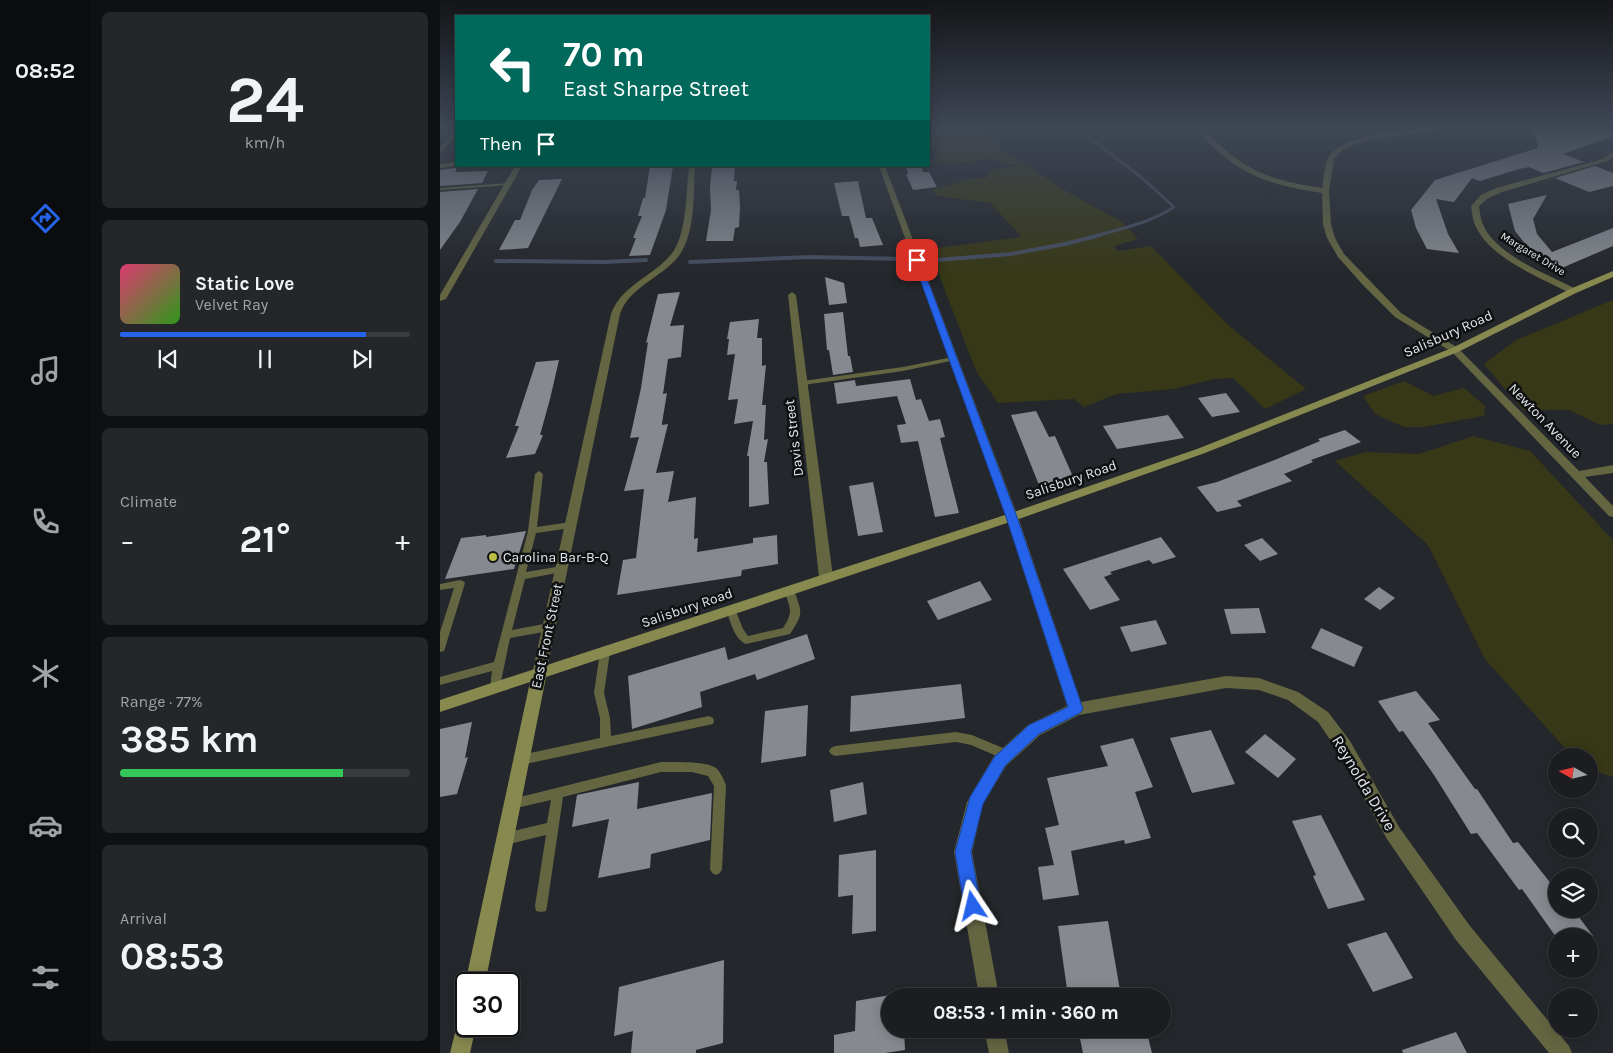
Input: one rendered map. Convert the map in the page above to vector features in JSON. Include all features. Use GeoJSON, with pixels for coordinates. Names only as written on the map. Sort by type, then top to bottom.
{"type":"FeatureCollection","features":[{"type":"Feature","properties":{"kind":"street"},"geometry":{"type":"LineString","coordinates":[[442,299],[513,177]]}},
{"type":"Feature","properties":{"kind":"street","name":"East Front Street"},"geometry":{"type":"LineString","coordinates":[[477,972],[612,328],[619,305],[639,285],[669,261],[679,248],[684,232],[691,177]]}},
{"type":"Feature","properties":{"kind":"street"},"geometry":{"type":"LineString","coordinates":[[886,177],[1012,517],[1076,709]]}},
{"type":"Feature","properties":{"kind":"street"},"geometry":{"type":"LineString","coordinates":[[1262,177],[1285,184],[1325,191]]}},
{"type":"Feature","properties":{"kind":"street","name":"Newton Avenue"},"geometry":{"type":"LineString","coordinates":[[1328,177],[1325,191],[1327,224],[1331,238],[1341,255],[1398,315],[1455,350],[1613,513]]}},
{"type":"Feature","properties":{"kind":"street","name":"Margaret Drive"},"geometry":{"type":"LineString","coordinates":[[1544,177],[1499,190],[1484,197],[1475,206],[1475,217],[1484,237],[1497,248],[1573,291]]}},
{"type":"Feature","properties":{"kind":"street","name":"Salisbury Road"},"geometry":{"type":"LineString","coordinates":[[440,706],[1012,517],[1201,451],[1455,350],[1573,291],[1613,274]]}},
{"type":"Feature","properties":{"kind":"street","name":"Davis Street"},"geometry":{"type":"LineString","coordinates":[[792,295],[826,577]]}},
{"type":"Feature","properties":{"kind":"street"},"geometry":{"type":"LineString","coordinates":[[1577,475],[1613,469]]}},
{"type":"Feature","properties":{"kind":"street","name":"Reynolda Drive"},"geometry":{"type":"LineString","coordinates":[[988,988],[963,852],[975,802],[1000,761],[1034,730],[1076,709],[1226,682],[1260,684],[1293,696],[1323,718],[1328,724],[1344,746],[1394,833],[1463,932],[1562,1053]]}},
{"type":"Feature","properties":{"kind":"street"},"geometry":{"type":"LineString","coordinates":[[460,1053],[463,1037]]}},
{"type":"Feature","properties":{"kind":"street"},"geometry":{"type":"LineString","coordinates":[[996,1038],[999,1053]]}},
{"type":"Feature","properties":{"kind":"lane"},"geometry":{"type":"LineString","coordinates":[[440,189],[509,184]]}},
{"type":"Feature","properties":{"kind":"lane"},"geometry":{"type":"LineString","coordinates":[[803,383],[903,369],[954,359]]}},
{"type":"Feature","properties":{"kind":"lane"},"geometry":{"type":"LineString","coordinates":[[495,688],[498,665],[532,531],[539,474]]}},
{"type":"Feature","properties":{"kind":"lane"},"geometry":{"type":"LineString","coordinates":[[532,531],[571,525]]}},
{"type":"Feature","properties":{"kind":"lane"},"geometry":{"type":"LineString","coordinates":[[522,576],[562,569]]}},
{"type":"Feature","properties":{"kind":"lane"},"geometry":{"type":"LineString","coordinates":[[440,586],[460,583],[440,648]]}},
{"type":"Feature","properties":{"kind":"lane"},"geometry":{"type":"LineString","coordinates":[[731,609],[739,630],[746,640],[786,631],[795,618],[795,608],[789,590]]}},
{"type":"Feature","properties":{"kind":"lane"},"geometry":{"type":"LineString","coordinates":[[506,635],[549,626]]}},
{"type":"Feature","properties":{"kind":"lane"},"geometry":{"type":"LineString","coordinates":[[604,652],[599,692],[605,718],[606,742]]}},
{"type":"Feature","properties":{"kind":"lane"},"geometry":{"type":"LineString","coordinates":[[440,681],[498,665]]}},
{"type":"Feature","properties":{"kind":"lane"},"geometry":{"type":"LineString","coordinates":[[521,760],[709,721]]}},
{"type":"Feature","properties":{"kind":"lane"},"geometry":{"type":"LineString","coordinates":[[835,751],[956,737],[972,740],[1006,755]]}},
{"type":"Feature","properties":{"kind":"lane"},"geometry":{"type":"LineString","coordinates":[[512,804],[661,767],[692,768],[712,772],[720,785],[716,869]]}},
{"type":"Feature","properties":{"kind":"lane"},"geometry":{"type":"LineString","coordinates":[[541,906],[558,792]]}},
{"type":"Feature","properties":{"kind":"lane"},"geometry":{"type":"LineString","coordinates":[[505,839],[553,826]]}},
{"type":"Feature","properties":{"kind":"shaded area"},"geometry":{"type":"Polygon","coordinates":[[[1045,177],[1122,222],[1138,239],[1114,246],[1118,251],[1151,246],[1227,324],[1306,389],[1265,409],[1233,378],[1215,379],[1173,389],[1117,394],[1084,407],[1074,399],[998,403],[976,371],[929,249],[1022,237],[990,203],[937,196],[932,190],[973,178],[1045,177]]]}},
{"type":"Feature","properties":{"kind":"shaded area"},"geometry":{"type":"Polygon","coordinates":[[[1613,300],[1613,424],[1600,425],[1569,410],[1523,410],[1484,364],[1516,340],[1613,300]]]}},
{"type":"Feature","properties":{"kind":"shaded area"},"geometry":{"type":"Polygon","coordinates":[[[1404,381],[1433,396],[1464,388],[1485,406],[1484,416],[1424,427],[1404,427],[1375,414],[1363,396],[1404,381]]]}},
{"type":"Feature","properties":{"kind":"shaded area"},"geometry":{"type":"Polygon","coordinates":[[[1473,436],[1530,451],[1613,540],[1613,777],[1598,772],[1598,748],[1565,748],[1485,659],[1428,545],[1335,461],[1365,452],[1419,454],[1473,436]]]}},
{"type":"Feature","properties":{"kind":"building"},"geometry":{"type":"Polygon","coordinates":[[[440,177],[485,177],[482,183],[440,186],[440,177]]]}},
{"type":"Feature","properties":{"kind":"building"},"geometry":{"type":"Polygon","coordinates":[[[648,177],[671,177],[666,210],[650,255],[629,256],[636,238],[633,238],[642,216],[638,216],[643,198],[645,198],[648,177]]]}},
{"type":"Feature","properties":{"kind":"building"},"geometry":{"type":"Polygon","coordinates":[[[711,177],[734,177],[734,181],[737,181],[736,190],[739,190],[740,207],[739,227],[735,228],[733,241],[706,241],[711,210],[711,177]]]}},
{"type":"Feature","properties":{"kind":"building"},"geometry":{"type":"Polygon","coordinates":[[[907,177],[932,177],[937,187],[913,190],[907,177]]]}},
{"type":"Feature","properties":{"kind":"building"},"geometry":{"type":"Polygon","coordinates":[[[1444,177],[1493,177],[1480,181],[1472,178],[1454,202],[1436,199],[1448,234],[1459,253],[1427,249],[1416,228],[1411,210],[1435,180],[1444,177]]]}},
{"type":"Feature","properties":{"kind":"building"},"geometry":{"type":"Polygon","coordinates":[[[1613,177],[1613,186],[1589,192],[1555,178],[1613,177]]]}},
{"type":"Feature","properties":{"kind":"building"},"geometry":{"type":"Polygon","coordinates":[[[562,179],[528,248],[499,250],[515,220],[520,220],[532,190],[539,180],[562,179]]]}},
{"type":"Feature","properties":{"kind":"building"},"geometry":{"type":"Polygon","coordinates":[[[858,181],[866,218],[872,218],[883,245],[860,247],[858,238],[855,238],[849,216],[842,216],[834,183],[858,181]]]}},
{"type":"Feature","properties":{"kind":"building"},"geometry":{"type":"Polygon","coordinates":[[[478,189],[460,222],[440,250],[440,192],[478,189]]]}},
{"type":"Feature","properties":{"kind":"building"},"geometry":{"type":"Polygon","coordinates":[[[1547,195],[1533,219],[1537,234],[1552,252],[1613,228],[1613,246],[1564,267],[1566,268],[1535,256],[1515,231],[1508,204],[1547,195]]]}},
{"type":"Feature","properties":{"kind":"building"},"geometry":{"type":"Polygon","coordinates":[[[825,277],[844,283],[847,303],[829,305],[825,277]]]}},
{"type":"Feature","properties":{"kind":"building"},"geometry":{"type":"Polygon","coordinates":[[[680,292],[670,326],[684,325],[681,357],[668,359],[663,394],[667,393],[662,425],[668,424],[656,473],[674,471],[668,502],[696,497],[694,539],[698,538],[697,552],[753,543],[753,538],[777,535],[778,564],[742,570],[741,576],[617,595],[623,560],[636,558],[644,489],[624,491],[639,437],[630,438],[641,388],[648,342],[646,343],[658,294],[680,292]]]}},
{"type":"Feature","properties":{"kind":"building"},"geometry":{"type":"Polygon","coordinates":[[[843,312],[848,356],[850,356],[853,372],[833,375],[829,350],[827,350],[824,314],[843,312]]]}},
{"type":"Feature","properties":{"kind":"building"},"geometry":{"type":"Polygon","coordinates":[[[759,319],[757,338],[762,338],[762,366],[766,365],[762,405],[766,405],[764,440],[768,439],[764,462],[767,462],[769,504],[749,507],[749,456],[747,456],[753,421],[734,424],[738,399],[728,400],[735,354],[727,355],[729,339],[727,339],[730,322],[759,319]]]}},
{"type":"Feature","properties":{"kind":"building"},"geometry":{"type":"Polygon","coordinates":[[[559,360],[540,435],[543,435],[535,454],[506,458],[519,426],[515,426],[536,362],[559,360]]]}},
{"type":"Feature","properties":{"kind":"building"},"geometry":{"type":"Polygon","coordinates":[[[910,379],[916,400],[921,399],[929,421],[940,419],[945,437],[940,438],[959,513],[935,517],[918,441],[901,443],[897,425],[906,424],[897,396],[837,404],[834,383],[855,380],[856,386],[910,379]]]}},
{"type":"Feature","properties":{"kind":"building"},"geometry":{"type":"Polygon","coordinates":[[[1226,393],[1240,412],[1212,417],[1198,398],[1226,393]]]}},
{"type":"Feature","properties":{"kind":"building"},"geometry":{"type":"Polygon","coordinates":[[[1036,411],[1049,437],[1055,436],[1074,479],[1039,485],[1011,415],[1036,411]]]}},
{"type":"Feature","properties":{"kind":"building"},"geometry":{"type":"Polygon","coordinates":[[[1168,415],[1184,438],[1117,449],[1103,426],[1168,415]]]}},
{"type":"Feature","properties":{"kind":"building"},"geometry":{"type":"Polygon","coordinates":[[[1345,430],[1361,442],[1311,460],[1313,462],[1284,474],[1292,481],[1237,501],[1242,506],[1217,512],[1197,487],[1217,482],[1277,459],[1320,441],[1318,439],[1345,430]]]}},
{"type":"Feature","properties":{"kind":"building"},"geometry":{"type":"Polygon","coordinates":[[[873,482],[883,532],[858,536],[849,486],[873,482]]]}},
{"type":"Feature","properties":{"kind":"building"},"geometry":{"type":"Polygon","coordinates":[[[526,531],[514,569],[445,579],[461,538],[486,535],[486,537],[526,531]]]}},
{"type":"Feature","properties":{"kind":"building"},"geometry":{"type":"Polygon","coordinates":[[[1161,537],[1176,557],[1153,564],[1149,560],[1110,572],[1112,574],[1104,577],[1120,600],[1090,610],[1063,569],[1161,537]]]}},
{"type":"Feature","properties":{"kind":"building"},"geometry":{"type":"Polygon","coordinates":[[[1262,538],[1278,554],[1260,561],[1244,545],[1262,538]]]}},
{"type":"Feature","properties":{"kind":"building"},"geometry":{"type":"Polygon","coordinates":[[[980,581],[992,600],[938,620],[927,601],[980,581]]]}},
{"type":"Feature","properties":{"kind":"building"},"geometry":{"type":"Polygon","coordinates":[[[1379,587],[1395,598],[1380,610],[1364,599],[1379,587]]]}},
{"type":"Feature","properties":{"kind":"building"},"geometry":{"type":"Polygon","coordinates":[[[1259,608],[1266,633],[1231,634],[1224,609],[1259,608]]]}},
{"type":"Feature","properties":{"kind":"building"},"geometry":{"type":"Polygon","coordinates":[[[1156,620],[1167,644],[1131,652],[1120,627],[1156,620]]]}},
{"type":"Feature","properties":{"kind":"building"},"geometry":{"type":"Polygon","coordinates":[[[1321,628],[1363,647],[1354,667],[1311,648],[1321,628]]]}},
{"type":"Feature","properties":{"kind":"building"},"geometry":{"type":"Polygon","coordinates":[[[807,634],[815,659],[757,680],[755,674],[700,692],[702,707],[632,729],[628,676],[725,647],[728,660],[807,634]]]}},
{"type":"Feature","properties":{"kind":"building"},"geometry":{"type":"Polygon","coordinates":[[[961,684],[965,718],[850,732],[851,696],[961,684]]]}},
{"type":"Feature","properties":{"kind":"building"},"geometry":{"type":"Polygon","coordinates":[[[1416,691],[1440,720],[1428,723],[1475,789],[1477,789],[1513,843],[1518,842],[1548,880],[1548,918],[1580,918],[1587,928],[1550,928],[1522,889],[1519,890],[1477,833],[1471,834],[1434,775],[1403,731],[1399,732],[1378,701],[1416,691]]]}},
{"type":"Feature","properties":{"kind":"building"},"geometry":{"type":"Polygon","coordinates":[[[808,705],[806,756],[761,763],[765,711],[808,705]]]}},
{"type":"Feature","properties":{"kind":"building"},"geometry":{"type":"Polygon","coordinates":[[[472,722],[465,758],[468,757],[457,794],[440,797],[440,729],[472,722]]]}},
{"type":"Feature","properties":{"kind":"building"},"geometry":{"type":"Polygon","coordinates":[[[1211,730],[1235,784],[1192,793],[1170,738],[1211,730]]]}},
{"type":"Feature","properties":{"kind":"building"},"geometry":{"type":"Polygon","coordinates":[[[1265,734],[1296,759],[1278,778],[1245,752],[1265,734]]]}},
{"type":"Feature","properties":{"kind":"building"},"geometry":{"type":"Polygon","coordinates":[[[1133,738],[1153,787],[1135,792],[1151,838],[1125,844],[1124,840],[1071,851],[1079,895],[1043,900],[1038,867],[1054,865],[1045,828],[1059,825],[1047,778],[1108,766],[1100,746],[1133,738]]]}},
{"type":"Feature","properties":{"kind":"building"},"geometry":{"type":"Polygon","coordinates":[[[639,782],[637,809],[712,793],[710,840],[651,854],[650,868],[598,878],[609,819],[572,827],[577,795],[639,782]]]}},
{"type":"Feature","properties":{"kind":"building"},"geometry":{"type":"Polygon","coordinates":[[[863,782],[867,814],[834,822],[830,790],[863,782]]]}},
{"type":"Feature","properties":{"kind":"building"},"geometry":{"type":"Polygon","coordinates":[[[1321,815],[1365,900],[1328,909],[1313,876],[1316,875],[1292,821],[1321,815]]]}},
{"type":"Feature","properties":{"kind":"building"},"geometry":{"type":"Polygon","coordinates":[[[876,850],[876,931],[852,934],[853,895],[838,897],[839,855],[876,850]]]}},
{"type":"Feature","properties":{"kind":"building"},"geometry":{"type":"Polygon","coordinates":[[[1108,921],[1120,988],[1067,988],[1058,926],[1108,921]]]}},
{"type":"Feature","properties":{"kind":"building"},"geometry":{"type":"Polygon","coordinates":[[[1386,932],[1413,978],[1373,992],[1347,944],[1386,932]]]}},
{"type":"Feature","properties":{"kind":"building"},"geometry":{"type":"Polygon","coordinates":[[[724,960],[723,1043],[696,1050],[696,1053],[631,1053],[633,1031],[614,1036],[619,987],[724,960]]]}},
{"type":"Feature","properties":{"kind":"building"},"geometry":{"type":"Polygon","coordinates":[[[881,997],[881,1038],[904,1038],[905,1050],[885,1053],[834,1053],[834,1035],[855,1031],[856,1001],[881,997]]]}},
{"type":"Feature","properties":{"kind":"building"},"geometry":{"type":"Polygon","coordinates":[[[1456,1032],[1467,1053],[1403,1053],[1402,1050],[1456,1032]]]}},
{"type":"Feature","properties":{"kind":"building"},"geometry":{"type":"Polygon","coordinates":[[[1080,1038],[1148,1038],[1152,1053],[1083,1053],[1080,1038]]]}},
{"type":"Feature","properties":{"kind":"waterway"},"geometry":{"type":"LineString","coordinates":[[1095,236],[1146,221],[1174,207],[1141,177]]}},
{"type":"Feature","properties":{"kind":"waterway"},"geometry":{"type":"LineString","coordinates":[[937,260],[1011,254],[1100,235]]}},
{"type":"Feature","properties":{"kind":"waterway"},"geometry":{"type":"LineString","coordinates":[[690,262],[810,257],[906,259]]}},
{"type":"Feature","properties":{"kind":"waterway"},"geometry":{"type":"LineString","coordinates":[[496,261],[604,262],[646,260]]}},
{"type":"Feature","properties":{"kind":"place","name":"Carolina Bar-B-Q"},"geometry":{"type":"Point","coordinates":[493,557]}},
{"type":"Feature","properties":{"kind":"route"},"geometry":{"type":"LineString","coordinates":[[917,260],[1012,517],[1076,709],[1034,730],[1006,755],[1000,761],[975,802],[963,852],[973,906]]}}]}
